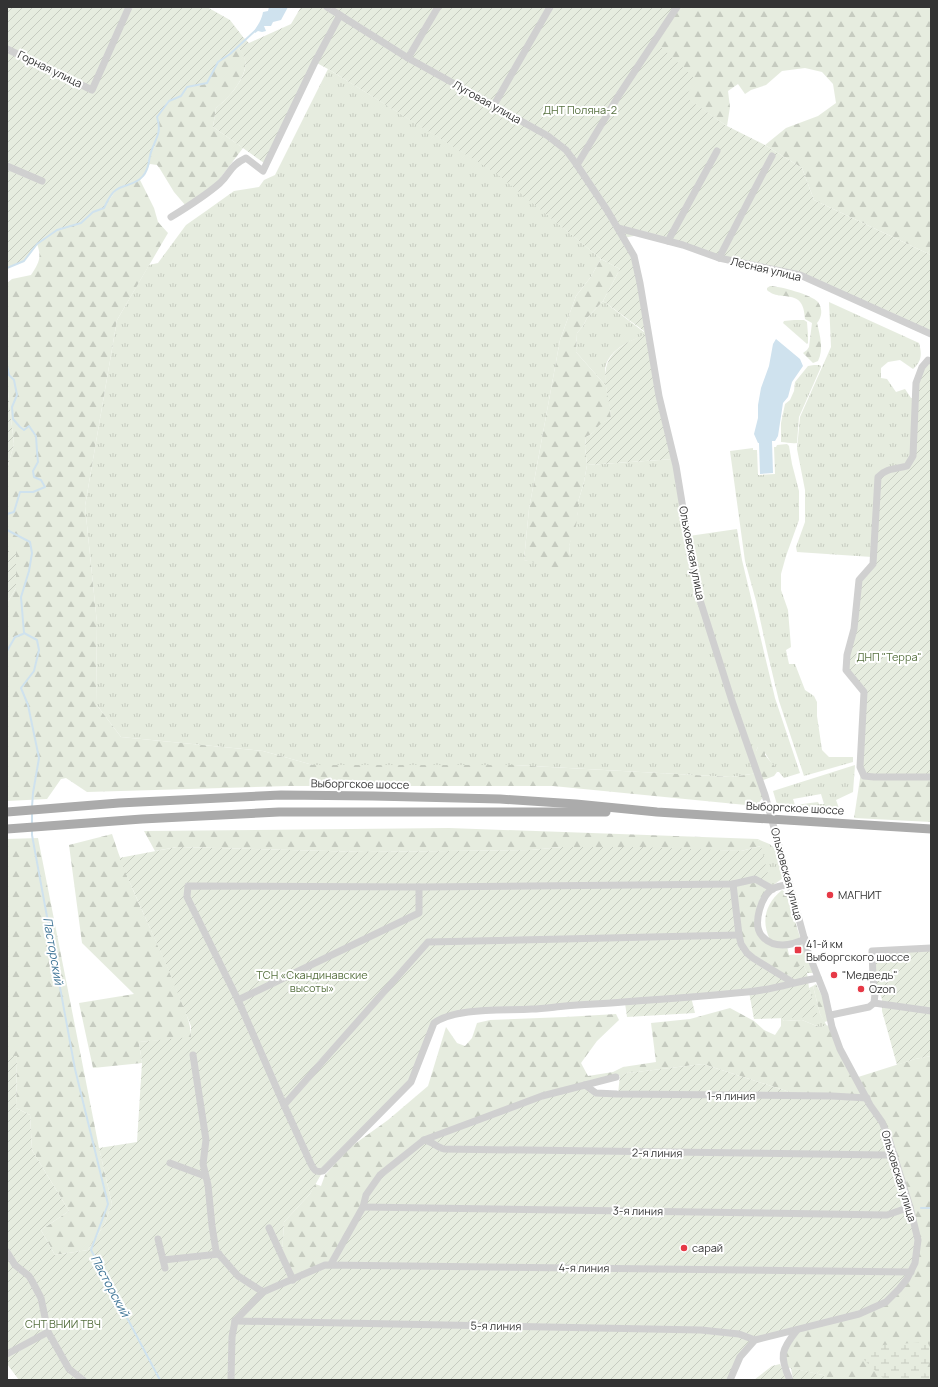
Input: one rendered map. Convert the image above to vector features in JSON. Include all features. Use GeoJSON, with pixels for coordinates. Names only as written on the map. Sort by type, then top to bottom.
{"type":"FeatureCollection","features":[{"type":"Feature","properties":{"kind":"main road","name":"Выборгское шоссе"},"geometry":{"type":"LineString","coordinates":[[7,812],[63,807],[281,795],[373,796],[500,799],[576,804],[657,812],[931,828]]}},
{"type":"Feature","properties":{"kind":"main road","name":"Выборгское шоссе"},"geometry":{"type":"LineString","coordinates":[[7,829],[279,812],[657,812]]}},
{"type":"Feature","properties":{"kind":"street","name":"Горная улица"},"geometry":{"type":"LineString","coordinates":[[7,49],[92,90],[129,7]]}},
{"type":"Feature","properties":{"kind":"street","name":"Луговая улица"},"geometry":{"type":"LineString","coordinates":[[327,7],[408,58],[548,136],[566,150],[578,165],[618,228]]}},
{"type":"Feature","properties":{"kind":"street"},"geometry":{"type":"LineString","coordinates":[[408,58],[438,7]]}},
{"type":"Feature","properties":{"kind":"street"},"geometry":{"type":"LineString","coordinates":[[494,106],[550,7]]}},
{"type":"Feature","properties":{"kind":"street"},"geometry":{"type":"LineString","coordinates":[[578,165],[619,95],[677,7]]}},
{"type":"Feature","properties":{"kind":"street"},"geometry":{"type":"LineString","coordinates":[[172,217],[200,199],[222,182],[232,166],[238,161],[246,158],[263,171],[315,62],[340,15]]}},
{"type":"Feature","properties":{"kind":"street"},"geometry":{"type":"LineString","coordinates":[[668,241],[717,151]]}},
{"type":"Feature","properties":{"kind":"street"},"geometry":{"type":"LineString","coordinates":[[719,258],[772,156]]}},
{"type":"Feature","properties":{"kind":"street"},"geometry":{"type":"LineString","coordinates":[[7,166],[42,181]]}},
{"type":"Feature","properties":{"kind":"street","name":"Лесная улица"},"geometry":{"type":"LineString","coordinates":[[618,228],[683,245],[719,258],[800,275],[931,334]]}},
{"type":"Feature","properties":{"kind":"street","name":"Ольховская улица"},"geometry":{"type":"LineString","coordinates":[[618,228],[634,256],[640,283],[652,360],[676,466],[699,596],[730,695],[773,819],[808,952],[831,1016],[832,1027],[840,1049],[882,1122],[890,1139],[918,1240],[915,1263],[911,1272],[899,1289],[886,1302],[847,1318],[755,1340]]}},
{"type":"Feature","properties":{"kind":"street"},"geometry":{"type":"LineString","coordinates":[[930,360],[922,367],[916,383],[913,456],[907,466],[887,470],[878,477],[873,564],[859,580],[854,629],[847,655],[846,670],[864,692],[860,767],[864,776],[931,777]]}},
{"type":"Feature","properties":{"kind":"street"},"geometry":{"type":"LineString","coordinates":[[774,888],[754,879],[733,884],[419,887],[188,886],[187,897],[238,1000],[314,1170],[319,1172],[324,1171],[411,1082],[434,1023],[441,1018],[473,1012],[534,1009],[749,992],[776,988],[792,982],[818,978]]}},
{"type":"Feature","properties":{"kind":"street"},"geometry":{"type":"LineString","coordinates":[[733,884],[741,944],[747,953],[753,958],[792,982]]}},
{"type":"Feature","properties":{"kind":"street"},"geometry":{"type":"LineString","coordinates":[[790,885],[774,888],[764,898],[758,914],[761,935],[770,942],[780,946],[796,944],[805,939]]}},
{"type":"Feature","properties":{"kind":"street"},"geometry":{"type":"LineString","coordinates":[[238,1000],[419,913],[419,887]]}},
{"type":"Feature","properties":{"kind":"street"},"geometry":{"type":"LineString","coordinates":[[284,1105],[428,942],[739,935]]}},
{"type":"Feature","properties":{"kind":"street"},"geometry":{"type":"LineString","coordinates":[[831,1016],[869,1007],[874,1003],[875,994],[872,951],[931,948]]}},
{"type":"Feature","properties":{"kind":"street"},"geometry":{"type":"LineString","coordinates":[[874,1003],[931,1011]]}},
{"type":"Feature","properties":{"kind":"street"},"geometry":{"type":"LineString","coordinates":[[193,1055],[206,1140],[203,1164],[208,1185],[216,1251],[238,1276],[263,1292],[235,1322],[232,1337],[231,1380]]}},
{"type":"Feature","properties":{"kind":"street"},"geometry":{"type":"LineString","coordinates":[[331,1264],[363,1207],[366,1195],[380,1175],[424,1140],[542,1096],[616,1077]]}},
{"type":"Feature","properties":{"kind":"street","name":"1-я линия"},"geometry":{"type":"LineString","coordinates":[[585,1085],[596,1093],[617,1094],[832,1096],[867,1098]]}},
{"type":"Feature","properties":{"kind":"street","name":"2-я линия"},"geometry":{"type":"LineString","coordinates":[[424,1140],[428,1140],[444,1149],[886,1156],[894,1154]]}},
{"type":"Feature","properties":{"kind":"street"},"geometry":{"type":"LineString","coordinates":[[170,1162],[205,1176]]}},
{"type":"Feature","properties":{"kind":"street","name":"3-я линия"},"geometry":{"type":"LineString","coordinates":[[363,1207],[887,1215],[910,1207]]}},
{"type":"Feature","properties":{"kind":"street"},"geometry":{"type":"LineString","coordinates":[[269,1228],[293,1280]]}},
{"type":"Feature","properties":{"kind":"street"},"geometry":{"type":"LineString","coordinates":[[158,1238],[165,1268]]}},
{"type":"Feature","properties":{"kind":"street"},"geometry":{"type":"LineString","coordinates":[[7,1252],[15,1265],[29,1276],[32,1281],[41,1298],[48,1332],[69,1369],[83,1380]]}},
{"type":"Feature","properties":{"kind":"street"},"geometry":{"type":"LineString","coordinates":[[163,1260],[219,1254]]}},
{"type":"Feature","properties":{"kind":"street","name":"4-я линия"},"geometry":{"type":"LineString","coordinates":[[263,1292],[324,1265],[331,1264],[911,1272]]}},
{"type":"Feature","properties":{"kind":"street","name":"5-я линия"},"geometry":{"type":"LineString","coordinates":[[235,1322],[701,1330],[739,1334],[755,1340]]}},
{"type":"Feature","properties":{"kind":"street"},"geometry":{"type":"LineString","coordinates":[[790,1380],[784,1365],[782,1354],[785,1346],[797,1330]]}},
{"type":"Feature","properties":{"kind":"street"},"geometry":{"type":"LineString","coordinates":[[7,1354],[48,1332]]}},
{"type":"Feature","properties":{"kind":"street"},"geometry":{"type":"LineString","coordinates":[[730,1380],[740,1357],[755,1340]]}},
{"type":"Feature","properties":{"kind":"green space","name":"ДНТ Поляна-2"},"geometry":{"type":"Polygon","coordinates":[[[7,7],[207,7],[230,20],[249,43],[291,24],[301,7],[677,7],[655,41],[696,80],[685,97],[727,126],[765,145],[802,168],[814,200],[931,255],[931,334],[800,275],[717,258],[643,234],[624,238],[631,250],[674,459],[587,465],[585,448],[586,437],[602,423],[611,418],[605,377],[609,360],[619,348],[626,343],[644,335],[644,331],[603,301],[620,269],[601,259],[497,174],[315,62],[264,163],[213,127],[216,108],[233,91],[245,69],[243,55],[237,47],[218,62],[207,83],[187,87],[182,95],[168,101],[157,117],[159,124],[155,145],[150,155],[150,164],[140,180],[116,190],[104,208],[93,212],[81,223],[57,230],[37,244],[24,261],[7,267],[7,7]]]}},
{"type":"Feature","properties":{"kind":"green space"},"geometry":{"type":"Polygon","coordinates":[[[677,7],[931,7],[931,255],[814,200],[802,168],[765,145],[786,128],[818,116],[836,103],[833,84],[822,72],[805,68],[782,71],[766,85],[751,90],[745,94],[738,84],[728,91],[730,107],[727,126],[684,97],[655,41],[677,7]]]}},
{"type":"Feature","properties":{"kind":"green space"},"geometry":{"type":"Polygon","coordinates":[[[237,47],[243,54],[245,69],[233,91],[216,108],[213,127],[243,148],[218,181],[186,206],[174,192],[157,165],[150,164],[150,155],[155,145],[157,117],[168,101],[182,95],[187,87],[207,83],[218,62],[237,47]]]}},
{"type":"Feature","properties":{"kind":"green space"},"geometry":{"type":"Polygon","coordinates":[[[328,69],[498,174],[601,259],[590,278],[576,296],[560,340],[529,509],[524,560],[537,562],[570,555],[569,546],[578,512],[578,502],[587,465],[674,459],[689,536],[737,529],[742,560],[775,698],[800,773],[784,778],[779,772],[777,772],[765,753],[758,747],[756,751],[758,773],[731,777],[514,765],[313,765],[263,751],[121,737],[96,704],[97,623],[85,506],[117,320],[149,265],[158,263],[186,225],[234,191],[259,187],[264,180],[275,175],[328,69]]]}},
{"type":"Feature","properties":{"kind":"green space"},"geometry":{"type":"Polygon","coordinates":[[[140,180],[154,208],[158,222],[168,233],[117,320],[85,506],[97,623],[96,704],[121,737],[263,751],[313,765],[514,765],[731,777],[758,773],[751,753],[756,751],[758,747],[761,746],[765,748],[765,755],[775,767],[777,772],[774,776],[761,781],[765,795],[756,806],[553,786],[288,786],[87,792],[66,778],[61,779],[47,799],[7,801],[7,603],[16,588],[16,552],[7,551],[7,469],[14,444],[7,383],[7,283],[12,279],[31,275],[39,260],[37,244],[57,230],[81,223],[93,212],[104,208],[116,190],[140,180]]]}},
{"type":"Feature","properties":{"kind":"green space"},"geometry":{"type":"Polygon","coordinates":[[[601,259],[620,269],[603,301],[587,318],[577,333],[576,352],[606,386],[611,418],[586,437],[585,448],[587,465],[578,502],[576,526],[569,546],[570,555],[565,567],[559,569],[524,560],[529,509],[560,340],[576,296],[590,278],[601,259]]]}},
{"type":"Feature","properties":{"kind":"green space"},"geometry":{"type":"Polygon","coordinates":[[[770,286],[796,291],[815,299],[818,302],[821,307],[820,318],[817,323],[821,352],[818,361],[813,363],[803,353],[809,347],[812,323],[805,319],[804,309],[801,302],[791,297],[773,294],[767,290],[770,286]]]}},
{"type":"Feature","properties":{"kind":"green space"},"geometry":{"type":"Polygon","coordinates":[[[603,301],[644,332],[644,336],[625,344],[610,357],[605,370],[606,386],[576,352],[577,333],[587,318],[603,301]]]}},
{"type":"Feature","properties":{"kind":"green space"},"geometry":{"type":"Polygon","coordinates":[[[829,302],[919,343],[921,351],[920,360],[913,369],[900,360],[888,362],[881,368],[881,378],[887,379],[896,392],[905,389],[911,398],[914,398],[913,456],[872,557],[797,552],[796,547],[805,522],[805,490],[797,449],[800,417],[831,347],[829,302]]]}},
{"type":"Feature","properties":{"kind":"green space"},"geometry":{"type":"Polygon","coordinates":[[[804,320],[807,322],[807,344],[783,323],[784,321],[804,320]]]}},
{"type":"Feature","properties":{"kind":"green space","name":"ДНП \"Терра\""},"geometry":{"type":"Polygon","coordinates":[[[931,361],[931,777],[878,777],[861,772],[864,692],[846,670],[859,580],[872,567],[878,477],[900,468],[913,456],[915,402],[922,367],[931,361]]]}},
{"type":"Feature","properties":{"kind":"green space"},"geometry":{"type":"Polygon","coordinates":[[[820,365],[821,367],[799,417],[797,443],[781,442],[781,423],[785,404],[790,400],[794,391],[795,382],[808,366],[820,365]]]}},
{"type":"Feature","properties":{"kind":"green space"},"geometry":{"type":"Polygon","coordinates":[[[7,383],[14,444],[7,469],[7,383]]]}},
{"type":"Feature","properties":{"kind":"green space"},"geometry":{"type":"Polygon","coordinates":[[[787,444],[789,446],[799,491],[799,520],[781,574],[781,590],[788,610],[791,647],[786,650],[789,664],[795,664],[805,690],[814,696],[817,702],[817,716],[822,750],[829,757],[853,757],[853,762],[804,776],[779,701],[756,601],[745,561],[730,451],[753,448],[753,450],[757,450],[758,475],[775,474],[774,447],[777,445],[787,444]]]}},
{"type":"Feature","properties":{"kind":"green space"},"geometry":{"type":"Polygon","coordinates":[[[7,551],[16,551],[16,588],[7,603],[7,551]]]}},
{"type":"Feature","properties":{"kind":"green space"},"geometry":{"type":"Polygon","coordinates":[[[855,765],[853,792],[836,800],[840,811],[779,811],[773,791],[855,765]],[[821,794],[793,799],[795,805],[818,802],[819,804],[824,804],[821,794]]]}},
{"type":"Feature","properties":{"kind":"green space"},"geometry":{"type":"Polygon","coordinates":[[[861,772],[931,777],[931,822],[854,818],[861,772]]]}},
{"type":"Feature","properties":{"kind":"green space"},"geometry":{"type":"Polygon","coordinates":[[[449,828],[758,839],[761,846],[741,851],[562,847],[531,850],[365,852],[177,847],[155,851],[144,831],[449,828]]]}},
{"type":"Feature","properties":{"kind":"green space"},"geometry":{"type":"Polygon","coordinates":[[[112,834],[118,853],[185,1011],[191,1031],[191,1038],[139,1042],[142,1063],[93,1068],[79,1003],[134,994],[82,943],[69,845],[112,834]]]}},
{"type":"Feature","properties":{"kind":"green space"},"geometry":{"type":"Polygon","coordinates":[[[38,838],[99,1148],[112,1204],[104,1225],[88,1250],[55,1255],[41,1230],[69,1211],[32,1150],[30,1115],[16,1108],[17,1056],[7,1056],[7,839],[38,838]]]}},
{"type":"Feature","properties":{"kind":"green space"},"geometry":{"type":"Polygon","coordinates":[[[758,839],[772,846],[776,850],[783,866],[783,878],[768,889],[763,877],[761,851],[758,839]]]}},
{"type":"Feature","properties":{"kind":"green space"},"geometry":{"type":"Polygon","coordinates":[[[761,846],[768,874],[764,882],[755,879],[733,886],[737,921],[746,952],[783,978],[801,965],[804,966],[818,1017],[754,1019],[749,992],[691,997],[695,1013],[627,1017],[625,1003],[473,1012],[434,1023],[411,1082],[323,1171],[310,1194],[284,1222],[282,1256],[293,1279],[332,1264],[380,1175],[425,1139],[578,1086],[596,1093],[618,1094],[620,1075],[703,1064],[802,1096],[865,1097],[882,1122],[918,1240],[909,1276],[876,1307],[754,1341],[740,1357],[730,1380],[19,1380],[7,1364],[7,1056],[17,1056],[16,1108],[30,1115],[32,1150],[69,1211],[41,1230],[55,1255],[88,1250],[104,1225],[112,1204],[99,1148],[137,1142],[142,1063],[139,1042],[191,1037],[191,1026],[168,969],[119,858],[177,847],[365,852],[531,850],[562,847],[641,847],[741,851],[761,846]]]}},
{"type":"Feature","properties":{"kind":"green space"},"geometry":{"type":"Polygon","coordinates":[[[755,879],[768,889],[762,897],[759,935],[787,946],[789,955],[800,954],[798,944],[802,944],[813,973],[807,973],[804,966],[783,978],[753,958],[740,941],[733,885],[755,879]]]}},
{"type":"Feature","properties":{"kind":"green space"},"geometry":{"type":"Polygon","coordinates":[[[782,890],[787,896],[800,937],[790,943],[770,940],[767,933],[765,920],[768,907],[776,895],[782,890]]]}},
{"type":"Feature","properties":{"kind":"green space"},"geometry":{"type":"Polygon","coordinates":[[[931,947],[931,1056],[897,1065],[882,1011],[882,999],[873,978],[872,951],[931,947]]]}},
{"type":"Feature","properties":{"kind":"green space"},"geometry":{"type":"Polygon","coordinates":[[[816,984],[824,1000],[828,1021],[824,1022],[820,1014],[813,986],[816,984]]]}},
{"type":"Feature","properties":{"kind":"green space"},"geometry":{"type":"Polygon","coordinates":[[[813,986],[820,1014],[827,1026],[819,1027],[802,1020],[784,1021],[781,1017],[817,1017],[809,988],[813,986]]]}},
{"type":"Feature","properties":{"kind":"green space"},"geometry":{"type":"Polygon","coordinates":[[[730,1008],[754,1021],[764,1030],[775,1035],[781,1026],[781,1017],[784,1021],[802,1020],[819,1027],[830,1025],[855,1078],[915,1059],[931,1056],[931,1380],[826,1380],[823,1375],[785,1367],[782,1357],[789,1340],[802,1096],[703,1064],[628,1073],[613,1078],[592,1082],[332,1264],[293,1279],[282,1256],[284,1222],[310,1194],[315,1184],[321,1186],[325,1175],[349,1148],[388,1120],[428,1086],[446,1027],[457,1043],[465,1046],[472,1038],[477,1023],[490,1020],[616,1014],[619,1020],[597,1041],[581,1063],[588,1076],[613,1072],[623,1067],[656,1062],[651,1023],[690,1019],[730,1008]]]}},
{"type":"Feature","properties":{"kind":"green space"},"geometry":{"type":"Polygon","coordinates":[[[927,1342],[931,1350],[931,1358],[924,1373],[931,1376],[931,1380],[885,1380],[861,1357],[883,1345],[927,1342]]]}},
{"type":"Feature","properties":{"kind":"green space"},"geometry":{"type":"Polygon","coordinates":[[[780,1364],[787,1380],[754,1380],[772,1366],[780,1364]]]}},
{"type":"Feature","properties":{"kind":"green space"},"geometry":{"type":"Polygon","coordinates":[[[791,1368],[823,1375],[826,1380],[793,1380],[791,1368]]]}},
{"type":"Feature","properties":{"kind":"water"},"geometry":{"type":"Polygon","coordinates":[[[269,7],[288,7],[281,20],[273,22],[271,26],[264,26],[266,31],[258,31],[255,33],[254,31],[261,20],[263,12],[268,11],[269,7]]]}},
{"type":"Feature","properties":{"kind":"water"},"geometry":{"type":"Polygon","coordinates":[[[776,339],[800,359],[803,366],[792,382],[788,397],[783,403],[778,436],[775,441],[772,441],[773,473],[760,474],[759,443],[754,434],[758,418],[758,405],[761,388],[769,366],[773,344],[776,339]]]}},
{"type":"Feature","properties":{"kind":"waterway","name":"Пасторский"},"geometry":{"type":"LineString","coordinates":[[7,268],[24,261],[37,244],[57,230],[81,223],[93,212],[104,208],[110,196],[116,190],[140,179],[147,169],[151,151],[157,138],[159,129],[157,117],[169,101],[181,96],[187,87],[207,83],[218,62],[230,54],[256,30]]}},
{"type":"Feature","properties":{"kind":"waterway","name":"Пасторский"},"geometry":{"type":"LineString","coordinates":[[7,366],[9,375],[14,380],[17,395],[12,407],[13,419],[24,430],[29,426],[36,436],[38,462],[33,471],[34,477],[41,480],[45,487],[33,492],[20,492],[14,512],[7,514]]}},
{"type":"Feature","properties":{"kind":"waterway","name":"Пасторский"},"geometry":{"type":"LineString","coordinates":[[7,530],[30,542],[32,553],[29,571],[21,597],[24,633],[37,640],[39,650],[34,671],[21,688],[28,705],[39,758],[32,807]]}},
{"type":"Feature","properties":{"kind":"waterway"},"geometry":{"type":"LineString","coordinates":[[7,651],[15,637],[23,634]]}},
{"type":"Feature","properties":{"kind":"waterway","name":"Пасторский"},"geometry":{"type":"LineString","coordinates":[[32,813],[32,825]]}},
{"type":"Feature","properties":{"kind":"waterway","name":"Пасторский"},"geometry":{"type":"LineString","coordinates":[[32,829],[75,1069],[108,1204],[91,1250],[160,1380]]}},
{"type":"Feature","properties":{"kind":"waterway"},"geometry":{"type":"LineString","coordinates":[[921,1208],[931,1208]]}},
{"type":"Feature","properties":{"kind":"place","name":"МАГНИТ"},"geometry":{"type":"Point","coordinates":[830,895]}},
{"type":"Feature","properties":{"kind":"place","name":"41-й км Выборгского шоссе"},"geometry":{"type":"Point","coordinates":[798,950]}},
{"type":"Feature","properties":{"kind":"place","name":"\"Медведь\""},"geometry":{"type":"Point","coordinates":[834,975]}},
{"type":"Feature","properties":{"kind":"place","name":"Ozon"},"geometry":{"type":"Point","coordinates":[861,989]}},
{"type":"Feature","properties":{"kind":"place","name":"сарай"},"geometry":{"type":"Point","coordinates":[684,1248]}},
{"type":"Feature","properties":{"kind":"park label","name":"ТСН «Скандинавские высоты»"},"geometry":{"type":"Point","coordinates":[312,981]}},
{"type":"Feature","properties":{"kind":"park label","name":"СНТ ВНИИ ТВЧ"},"geometry":{"type":"Point","coordinates":[63,1324]}}]}
